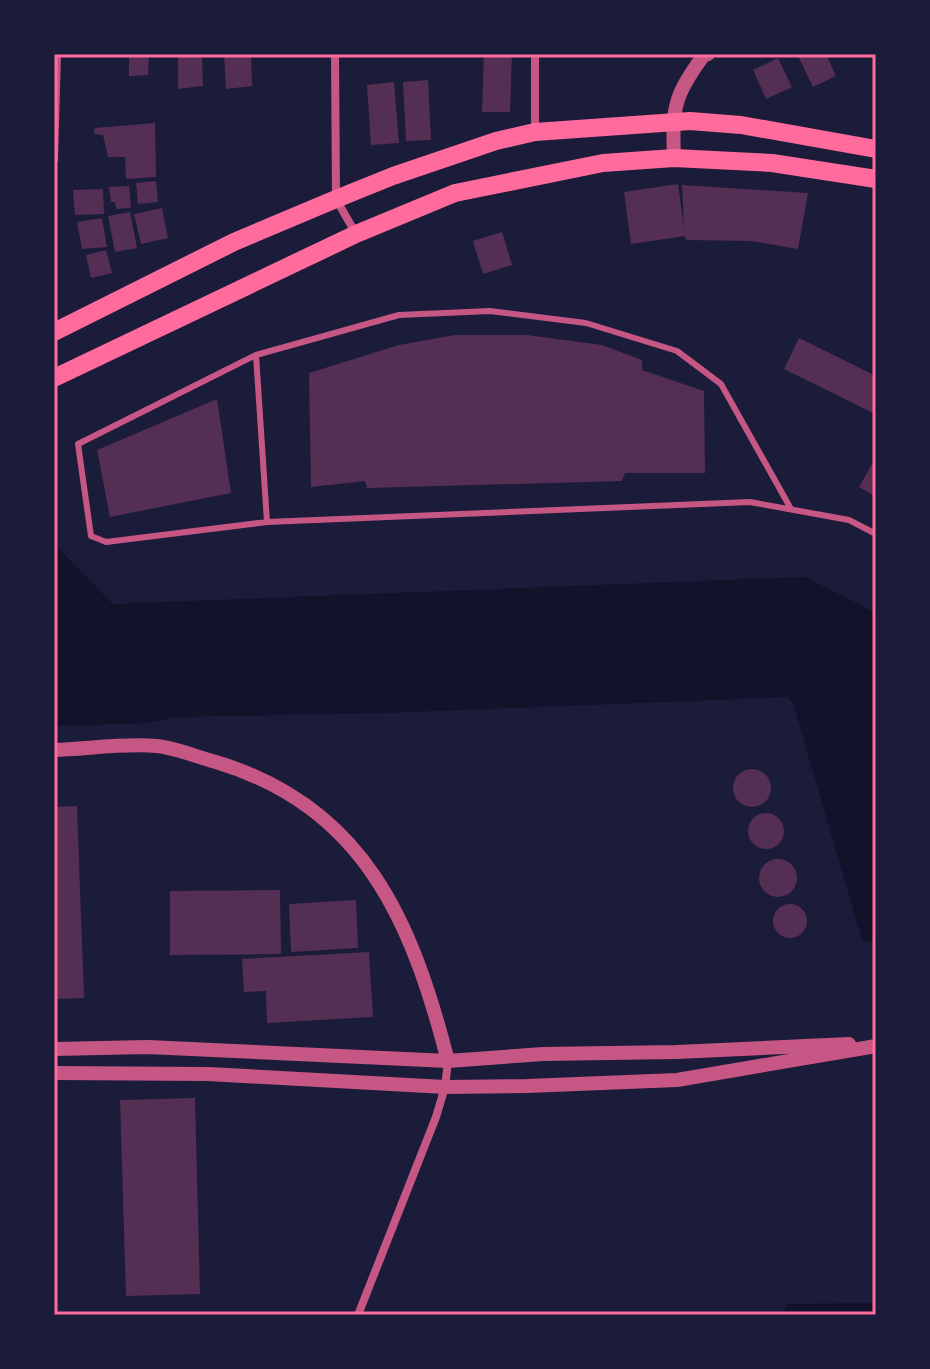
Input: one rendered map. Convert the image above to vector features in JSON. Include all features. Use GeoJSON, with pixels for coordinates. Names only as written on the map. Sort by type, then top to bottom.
{"type":"FeatureCollection","features":[{"type":"Feature","properties":{"kind":"main road"},"geometry":{"type":"LineString","coordinates":[[54,332],[234,242],[336,199],[496,141],[535,132],[672,123],[741,125],[876,149]]}},
{"type":"Feature","properties":{"kind":"main road"},"geometry":{"type":"LineString","coordinates":[[54,378],[356,234],[455,193],[603,163],[674,158],[772,163],[876,179]]}},
{"type":"Feature","properties":{"kind":"street"},"geometry":{"type":"LineString","coordinates":[[54,160],[57,54]]}},
{"type":"Feature","properties":{"kind":"street"},"geometry":{"type":"LineString","coordinates":[[335,54],[336,199],[356,234]]}},
{"type":"Feature","properties":{"kind":"street"},"geometry":{"type":"LineString","coordinates":[[535,54],[535,132]]}},
{"type":"Feature","properties":{"kind":"street"},"geometry":{"type":"LineString","coordinates":[[674,158],[672,123],[679,93],[703,56],[708,54]]}},
{"type":"Feature","properties":{"kind":"street"},"geometry":{"type":"LineString","coordinates":[[54,750],[158,746],[244,771],[310,807],[350,842],[393,905],[421,967],[448,1061],[445,1087],[436,1117],[358,1315]]}},
{"type":"Feature","properties":{"kind":"street"},"geometry":{"type":"LineString","coordinates":[[54,1049],[148,1047],[448,1061],[543,1054],[876,1044]]}},
{"type":"Feature","properties":{"kind":"street"},"geometry":{"type":"LineString","coordinates":[[54,1073],[208,1074],[445,1087],[677,1080],[876,1044]]}},
{"type":"Feature","properties":{"kind":"lane"},"geometry":{"type":"LineString","coordinates":[[791,509],[721,384],[677,351],[586,323],[490,311],[399,315],[256,355],[78,444],[91,536],[106,542],[267,522],[750,502],[849,520],[876,534]]}},
{"type":"Feature","properties":{"kind":"lane"},"geometry":{"type":"LineString","coordinates":[[256,355],[267,522]]}},
{"type":"Feature","properties":{"kind":"shaded area"},"geometry":{"type":"Polygon","coordinates":[[[54,544],[113,604],[805,577],[876,613],[876,943],[862,940],[793,703],[788,697],[387,713],[176,717],[149,723],[54,726],[54,544]]]}},
{"type":"Feature","properties":{"kind":"shaded area"},"geometry":{"type":"Polygon","coordinates":[[[876,1303],[876,1315],[782,1315],[786,1304],[876,1303]]]}},
{"type":"Feature","properties":{"kind":"building"},"geometry":{"type":"Polygon","coordinates":[[[129,54],[149,54],[148,75],[129,76],[129,54]]]}},
{"type":"Feature","properties":{"kind":"building"},"geometry":{"type":"Polygon","coordinates":[[[178,54],[202,54],[203,86],[178,89],[178,54]]]}},
{"type":"Feature","properties":{"kind":"building"},"geometry":{"type":"Polygon","coordinates":[[[224,54],[251,54],[252,86],[226,89],[224,54]]]}},
{"type":"Feature","properties":{"kind":"building"},"geometry":{"type":"Polygon","coordinates":[[[484,54],[512,54],[510,112],[482,112],[484,54]]]}},
{"type":"Feature","properties":{"kind":"building"},"geometry":{"type":"Polygon","coordinates":[[[797,54],[826,54],[836,76],[813,87],[797,54]]]}},
{"type":"Feature","properties":{"kind":"building"},"geometry":{"type":"Polygon","coordinates":[[[778,58],[792,87],[766,99],[753,70],[778,58]]]}},
{"type":"Feature","properties":{"kind":"building"},"geometry":{"type":"Polygon","coordinates":[[[428,80],[431,140],[406,141],[403,82],[428,80]]]}},
{"type":"Feature","properties":{"kind":"building"},"geometry":{"type":"Polygon","coordinates":[[[394,82],[399,143],[371,145],[367,85],[394,82]]]}},
{"type":"Feature","properties":{"kind":"building"},"geometry":{"type":"Polygon","coordinates":[[[155,123],[156,177],[126,179],[125,157],[108,157],[103,135],[94,134],[95,128],[155,123]]]}},
{"type":"Feature","properties":{"kind":"building"},"geometry":{"type":"Polygon","coordinates":[[[156,181],[158,202],[138,204],[136,183],[156,181]]]}},
{"type":"Feature","properties":{"kind":"building"},"geometry":{"type":"Polygon","coordinates":[[[678,184],[684,229],[682,185],[808,193],[798,249],[751,241],[686,240],[685,236],[631,244],[624,192],[678,184]]]}},
{"type":"Feature","properties":{"kind":"building"},"geometry":{"type":"Polygon","coordinates":[[[129,186],[131,208],[116,209],[115,202],[111,202],[109,187],[129,186]]]}},
{"type":"Feature","properties":{"kind":"building"},"geometry":{"type":"Polygon","coordinates":[[[103,189],[104,214],[75,215],[73,190],[103,189]]]}},
{"type":"Feature","properties":{"kind":"building"},"geometry":{"type":"Polygon","coordinates":[[[162,208],[168,238],[141,244],[134,214],[162,208]]]}},
{"type":"Feature","properties":{"kind":"building"},"geometry":{"type":"Polygon","coordinates":[[[130,212],[137,248],[115,252],[108,216],[130,212]]]}},
{"type":"Feature","properties":{"kind":"building"},"geometry":{"type":"Polygon","coordinates":[[[102,218],[107,247],[82,249],[77,222],[102,218]]]}},
{"type":"Feature","properties":{"kind":"building"},"geometry":{"type":"Polygon","coordinates":[[[502,232],[512,265],[483,274],[473,241],[502,232]]]}},
{"type":"Feature","properties":{"kind":"building"},"geometry":{"type":"Polygon","coordinates":[[[106,250],[112,273],[91,278],[86,255],[106,250]]]}},
{"type":"Feature","properties":{"kind":"building"},"geometry":{"type":"Polygon","coordinates":[[[455,335],[527,335],[602,345],[642,360],[642,370],[704,391],[705,473],[625,473],[622,481],[367,488],[365,481],[311,487],[309,373],[399,345],[455,335]]]}},
{"type":"Feature","properties":{"kind":"building"},"geometry":{"type":"Polygon","coordinates":[[[799,338],[876,376],[876,408],[873,413],[784,369],[799,338]]]}},
{"type":"Feature","properties":{"kind":"building"},"geometry":{"type":"Polygon","coordinates":[[[217,399],[231,493],[110,517],[97,450],[217,399]]]}},
{"type":"Feature","properties":{"kind":"building"},"geometry":{"type":"Polygon","coordinates":[[[876,457],[876,497],[859,487],[876,457]]]}},
{"type":"Feature","properties":{"kind":"building"},"geometry":{"type":"Polygon","coordinates":[[[752,769],[766,774],[771,788],[766,802],[752,807],[738,802],[733,788],[738,774],[752,769]]]}},
{"type":"Feature","properties":{"kind":"building"},"geometry":{"type":"Polygon","coordinates":[[[77,806],[84,998],[54,999],[54,807],[77,806]]]}},
{"type":"Feature","properties":{"kind":"building"},"geometry":{"type":"Polygon","coordinates":[[[766,813],[779,818],[784,831],[779,844],[766,849],[753,844],[748,831],[753,818],[766,813]]]}},
{"type":"Feature","properties":{"kind":"building"},"geometry":{"type":"Polygon","coordinates":[[[778,859],[791,865],[797,878],[791,891],[778,897],[765,891],[759,878],[765,865],[778,859]]]}},
{"type":"Feature","properties":{"kind":"building"},"geometry":{"type":"Polygon","coordinates":[[[280,890],[281,954],[170,955],[170,891],[280,890]]]}},
{"type":"Feature","properties":{"kind":"building"},"geometry":{"type":"Polygon","coordinates":[[[356,900],[358,948],[291,952],[289,904],[356,900]]]}},
{"type":"Feature","properties":{"kind":"building"},"geometry":{"type":"Polygon","coordinates":[[[790,904],[802,909],[807,921],[802,933],[790,938],[778,933],[773,921],[778,909],[790,904]]]}},
{"type":"Feature","properties":{"kind":"building"},"geometry":{"type":"Polygon","coordinates":[[[369,952],[373,1017],[267,1023],[266,991],[244,992],[242,959],[369,952]]]}},
{"type":"Feature","properties":{"kind":"building"},"geometry":{"type":"Polygon","coordinates":[[[195,1098],[200,1294],[126,1296],[120,1100],[195,1098]]]}}]}
